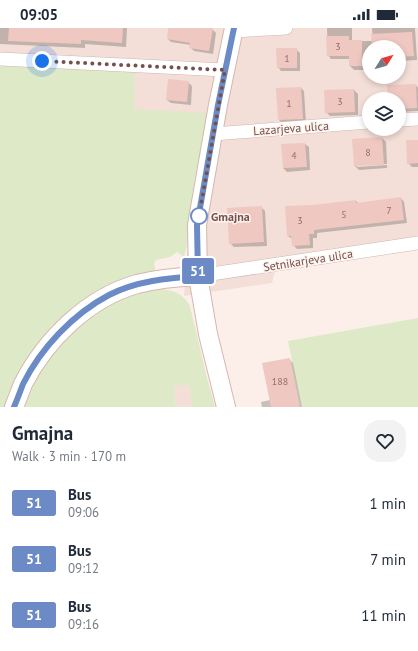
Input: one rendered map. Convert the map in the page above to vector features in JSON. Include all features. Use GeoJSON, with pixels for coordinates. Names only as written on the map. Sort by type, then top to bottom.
{"type":"FeatureCollection","features":[{"type":"Feature","properties":{"kind":"street"},"geometry":{"type":"LineString","coordinates":[[226,407],[208,334],[198,276],[197,225],[225,70],[234,29],[286,28]]}},
{"type":"Feature","properties":{"kind":"street"},"geometry":{"type":"LineString","coordinates":[[0,59],[225,70]]}},
{"type":"Feature","properties":{"kind":"street"},"geometry":{"type":"LineString","coordinates":[[406,120],[418,119]]}},
{"type":"Feature","properties":{"kind":"street","name":"Lazarjeva ulica"},"geometry":{"type":"LineString","coordinates":[[213,134],[362,123]]}},
{"type":"Feature","properties":{"kind":"street","name":"Setnikarjeva ulica"},"geometry":{"type":"LineString","coordinates":[[198,276],[418,243]]}},
{"type":"Feature","properties":{"kind":"street"},"geometry":{"type":"LineString","coordinates":[[14,407],[23,384],[39,359],[57,336],[83,312],[109,295],[137,284],[174,277],[198,276]]}},
{"type":"Feature","properties":{"kind":"shaded area"},"geometry":{"type":"Polygon","coordinates":[[[0,28],[418,28],[418,245],[277,263],[272,283],[184,296],[193,189],[206,126],[133,109],[135,68],[0,63],[0,28]]]}},
{"type":"Feature","properties":{"kind":"shaded area"},"geometry":{"type":"Polygon","coordinates":[[[174,385],[189,385],[192,407],[176,407],[174,385]]]}},
{"type":"Feature","properties":{"kind":"green space"},"geometry":{"type":"Polygon","coordinates":[[[0,63],[135,68],[134,109],[207,113],[193,189],[189,232],[184,257],[177,252],[170,257],[156,260],[154,264],[156,272],[133,275],[95,293],[52,326],[35,348],[15,380],[4,407],[0,407],[0,63]]]}},
{"type":"Feature","properties":{"kind":"green space"},"geometry":{"type":"Polygon","coordinates":[[[161,289],[178,293],[190,306],[215,407],[192,407],[189,385],[174,385],[176,407],[24,407],[39,375],[49,361],[72,334],[85,322],[99,311],[125,297],[161,289]]]}},
{"type":"Feature","properties":{"kind":"green space"},"geometry":{"type":"Polygon","coordinates":[[[418,318],[418,407],[302,407],[288,341],[418,318]]]}},
{"type":"Feature","properties":{"kind":"building"},"geometry":{"type":"Polygon","coordinates":[[[9,28],[123,28],[122,43],[81,40],[81,44],[8,41],[9,28]]]}},
{"type":"Feature","properties":{"kind":"building"},"geometry":{"type":"Polygon","coordinates":[[[168,28],[213,28],[209,51],[189,48],[190,43],[167,39],[168,28]]]}},
{"type":"Feature","properties":{"kind":"building"},"geometry":{"type":"Polygon","coordinates":[[[412,32],[414,56],[406,57],[406,40],[371,40],[371,34],[412,32]]]}},
{"type":"Feature","properties":{"kind":"building"},"geometry":{"type":"Polygon","coordinates":[[[326,36],[349,36],[349,40],[362,40],[362,66],[349,66],[349,56],[327,56],[326,36]]]}},
{"type":"Feature","properties":{"kind":"building"},"geometry":{"type":"Polygon","coordinates":[[[276,48],[297,48],[297,68],[277,68],[276,48]]]}},
{"type":"Feature","properties":{"kind":"building"},"geometry":{"type":"Polygon","coordinates":[[[168,79],[189,81],[187,102],[166,100],[168,79]]]}},
{"type":"Feature","properties":{"kind":"building"},"geometry":{"type":"Polygon","coordinates":[[[416,84],[417,108],[406,109],[406,92],[388,92],[387,85],[416,84]]]}},
{"type":"Feature","properties":{"kind":"building"},"geometry":{"type":"Polygon","coordinates":[[[301,87],[303,119],[278,120],[276,88],[301,87]]]}},
{"type":"Feature","properties":{"kind":"building"},"geometry":{"type":"Polygon","coordinates":[[[354,89],[355,112],[325,113],[324,90],[354,89]]]}},
{"type":"Feature","properties":{"kind":"building"},"geometry":{"type":"Polygon","coordinates":[[[382,137],[384,165],[354,166],[352,139],[382,137]]]}},
{"type":"Feature","properties":{"kind":"building"},"geometry":{"type":"Polygon","coordinates":[[[406,140],[418,140],[418,163],[407,164],[406,140]]]}},
{"type":"Feature","properties":{"kind":"building"},"geometry":{"type":"Polygon","coordinates":[[[305,143],[307,167],[283,168],[281,144],[305,143]]]}},
{"type":"Feature","properties":{"kind":"building"},"geometry":{"type":"Polygon","coordinates":[[[401,197],[404,220],[314,230],[314,234],[309,234],[310,245],[292,246],[291,236],[287,236],[285,206],[312,205],[356,200],[356,203],[401,197]]]}},
{"type":"Feature","properties":{"kind":"building"},"geometry":{"type":"Polygon","coordinates":[[[262,206],[264,242],[229,244],[227,208],[262,206]]]}},
{"type":"Feature","properties":{"kind":"building"},"geometry":{"type":"Polygon","coordinates":[[[290,358],[300,407],[271,407],[262,363],[290,358]]]}},
{"type":"Feature","properties":{"kind":"bus line","name":"51"},"geometry":{"type":"LineString","coordinates":[[14,407],[23,384],[39,359],[57,336],[83,312],[109,295],[137,284],[174,277],[198,276],[197,225],[218,105],[234,28]]}},
{"type":"Feature","properties":{"kind":"place","name":"Gmajna"},"geometry":{"type":"Point","coordinates":[199,216]}},
{"type":"Feature","properties":{"kind":"route"},"geometry":{"type":"LineString","coordinates":[[42,61],[225,70],[199,216]]}}]}
